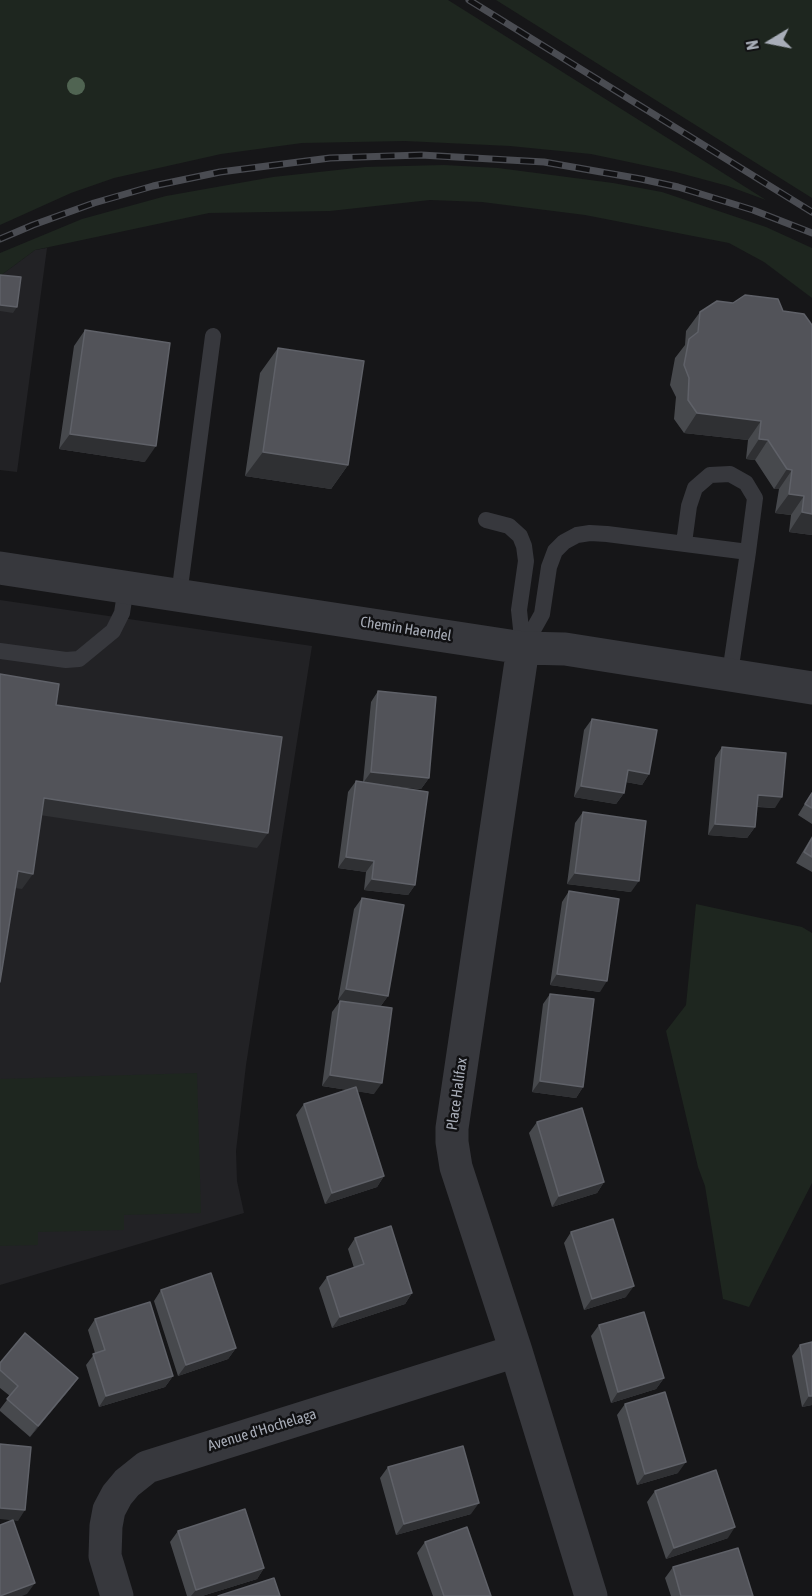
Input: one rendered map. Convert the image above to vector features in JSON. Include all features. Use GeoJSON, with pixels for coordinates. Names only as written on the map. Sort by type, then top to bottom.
{"type":"FeatureCollection","features":[{"type":"Feature","properties":{"kind":"street","name":"Chemin Haendel"},"geometry":{"type":"LineString","coordinates":[[0,568],[523,648],[565,650],[812,688]]}},
{"type":"Feature","properties":{"kind":"street","name":"Place Halifax"},"geometry":{"type":"LineString","coordinates":[[523,648],[452,1135],[456,1167],[516,1351],[591,1596]]}},
{"type":"Feature","properties":{"kind":"street","name":"Avenue d'Hochelaga"},"geometry":{"type":"LineString","coordinates":[[117,1596],[105,1556],[109,1510],[127,1483],[147,1467],[516,1351]]}},
{"type":"Feature","properties":{"kind":"lane"},"geometry":{"type":"LineString","coordinates":[[179,595],[213,336]]}},
{"type":"Feature","properties":{"kind":"lane"},"geometry":{"type":"LineString","coordinates":[[684,543],[689,506],[695,488],[710,475],[730,474],[746,483],[755,498],[730,674]]}},
{"type":"Feature","properties":{"kind":"lane"},"geometry":{"type":"LineString","coordinates":[[486,520],[509,526],[520,536],[524,546],[526,561],[519,610],[523,648]]}},
{"type":"Feature","properties":{"kind":"lane"},"geometry":{"type":"LineString","coordinates":[[523,648],[542,614],[547,574],[555,551],[564,542],[577,535],[599,533],[748,552]]}},
{"type":"Feature","properties":{"kind":"lane"},"geometry":{"type":"LineString","coordinates":[[0,651],[66,660],[79,659],[113,631],[122,613],[126,587]]}},
{"type":"Feature","properties":{"kind":"shaded area"},"geometry":{"type":"Polygon","coordinates":[[[0,0],[448,0],[766,200],[728,186],[676,172],[591,154],[510,146],[405,141],[302,143],[221,154],[114,178],[71,193],[0,225],[0,0]]]}},
{"type":"Feature","properties":{"kind":"shaded area"},"geometry":{"type":"Polygon","coordinates":[[[496,0],[812,0],[812,198],[496,0]]]}},
{"type":"Feature","properties":{"kind":"shaded area"},"geometry":{"type":"Polygon","coordinates":[[[444,165],[498,168],[613,183],[662,192],[766,227],[812,248],[812,298],[764,262],[729,243],[585,215],[482,202],[430,200],[330,211],[209,213],[35,250],[0,276],[0,253],[82,219],[166,196],[273,177],[365,167],[444,165]]]}},
{"type":"Feature","properties":{"kind":"shaded area"},"geometry":{"type":"Polygon","coordinates":[[[47,248],[17,472],[0,470],[0,276],[35,250],[47,248]]]}},
{"type":"Feature","properties":{"kind":"shaded area"},"geometry":{"type":"Polygon","coordinates":[[[0,600],[312,646],[246,1065],[236,1151],[237,1181],[244,1213],[0,1285],[0,600]]]}},
{"type":"Feature","properties":{"kind":"shaded area"},"geometry":{"type":"Polygon","coordinates":[[[696,904],[802,927],[812,933],[812,1183],[749,1307],[723,1299],[705,1186],[698,1167],[666,1031],[686,1005],[696,904]]]}},
{"type":"Feature","properties":{"kind":"shaded area"},"geometry":{"type":"Polygon","coordinates":[[[197,1073],[201,1213],[124,1215],[124,1230],[38,1232],[38,1245],[0,1246],[0,1079],[197,1073]]]}},
{"type":"Feature","properties":{"kind":"building"},"geometry":{"type":"Polygon","coordinates":[[[0,275],[21,277],[17,307],[0,305],[0,275]]]}},
{"type":"Feature","properties":{"kind":"building"},"geometry":{"type":"Polygon","coordinates":[[[745,295],[778,299],[783,311],[804,314],[812,325],[812,514],[802,512],[804,496],[789,494],[792,470],[787,469],[768,440],[759,439],[761,421],[697,413],[688,400],[689,378],[684,365],[689,339],[698,332],[700,312],[717,301],[733,303],[745,295]]]}},
{"type":"Feature","properties":{"kind":"building"},"geometry":{"type":"Polygon","coordinates":[[[85,330],[170,343],[156,446],[70,434],[85,330]]]}},
{"type":"Feature","properties":{"kind":"building"},"geometry":{"type":"Polygon","coordinates":[[[278,348],[364,361],[348,465],[263,452],[278,348]]]}},
{"type":"Feature","properties":{"kind":"building"},"geometry":{"type":"Polygon","coordinates":[[[0,674],[59,684],[56,705],[282,737],[268,833],[44,798],[33,874],[18,871],[0,982],[0,674]]]}},
{"type":"Feature","properties":{"kind":"building"},"geometry":{"type":"Polygon","coordinates":[[[378,691],[436,697],[429,778],[371,772],[378,691]]]}},
{"type":"Feature","properties":{"kind":"building"},"geometry":{"type":"Polygon","coordinates":[[[592,719],[657,730],[649,774],[628,770],[624,793],[581,786],[592,719]]]}},
{"type":"Feature","properties":{"kind":"building"},"geometry":{"type":"Polygon","coordinates":[[[722,747],[786,753],[782,797],[758,795],[755,827],[715,824],[722,747]]]}},
{"type":"Feature","properties":{"kind":"building"},"geometry":{"type":"Polygon","coordinates":[[[356,781],[428,792],[415,885],[372,879],[374,861],[346,857],[356,781]]]}},
{"type":"Feature","properties":{"kind":"building"},"geometry":{"type":"Polygon","coordinates":[[[812,793],[812,808],[805,804],[812,793]]]}},
{"type":"Feature","properties":{"kind":"building"},"geometry":{"type":"Polygon","coordinates":[[[583,812],[646,821],[639,881],[575,873],[583,812]]]}},
{"type":"Feature","properties":{"kind":"building"},"geometry":{"type":"Polygon","coordinates":[[[812,838],[812,857],[804,852],[812,838]]]}},
{"type":"Feature","properties":{"kind":"building"},"geometry":{"type":"Polygon","coordinates":[[[569,891],[619,899],[607,981],[557,974],[569,891]]]}},
{"type":"Feature","properties":{"kind":"building"},"geometry":{"type":"Polygon","coordinates":[[[362,898],[404,905],[388,996],[346,989],[362,898]]]}},
{"type":"Feature","properties":{"kind":"building"},"geometry":{"type":"Polygon","coordinates":[[[550,994],[594,999],[583,1087],[540,1081],[550,994]]]}},
{"type":"Feature","properties":{"kind":"building"},"geometry":{"type":"Polygon","coordinates":[[[340,1001],[392,1008],[382,1083],[330,1075],[340,1001]]]}},
{"type":"Feature","properties":{"kind":"building"},"geometry":{"type":"Polygon","coordinates":[[[356,1087],[384,1176],[332,1193],[304,1104],[356,1087]]]}},
{"type":"Feature","properties":{"kind":"building"},"geometry":{"type":"Polygon","coordinates":[[[582,1108],[604,1182],[559,1196],[537,1122],[582,1108]]]}},
{"type":"Feature","properties":{"kind":"building"},"geometry":{"type":"Polygon","coordinates":[[[613,1219],[634,1286],[592,1299],[571,1232],[613,1219]]]}},
{"type":"Feature","properties":{"kind":"building"},"geometry":{"type":"Polygon","coordinates":[[[391,1226],[412,1293],[340,1317],[327,1277],[364,1264],[355,1238],[391,1226]]]}},
{"type":"Feature","properties":{"kind":"building"},"geometry":{"type":"Polygon","coordinates":[[[211,1273],[236,1348],[186,1365],[161,1290],[211,1273]]]}},
{"type":"Feature","properties":{"kind":"building"},"geometry":{"type":"Polygon","coordinates":[[[150,1302],[173,1376],[106,1396],[93,1354],[105,1350],[95,1319],[150,1302]]]}},
{"type":"Feature","properties":{"kind":"building"},"geometry":{"type":"Polygon","coordinates":[[[644,1312],[664,1378],[618,1392],[599,1325],[644,1312]]]}},
{"type":"Feature","properties":{"kind":"building"},"geometry":{"type":"Polygon","coordinates":[[[25,1333],[78,1378],[38,1426],[7,1399],[18,1386],[0,1370],[0,1363],[25,1333]]]}},
{"type":"Feature","properties":{"kind":"building"},"geometry":{"type":"Polygon","coordinates":[[[812,1342],[812,1396],[809,1396],[800,1345],[812,1342]]]}},
{"type":"Feature","properties":{"kind":"building"},"geometry":{"type":"Polygon","coordinates":[[[665,1392],[686,1462],[645,1474],[625,1404],[665,1392]]]}},
{"type":"Feature","properties":{"kind":"building"},"geometry":{"type":"Polygon","coordinates":[[[0,1444],[31,1447],[25,1510],[0,1508],[0,1444]]]}},
{"type":"Feature","properties":{"kind":"building"},"geometry":{"type":"Polygon","coordinates":[[[463,1446],[479,1503],[404,1524],[388,1467],[463,1446]]]}},
{"type":"Feature","properties":{"kind":"building"},"geometry":{"type":"Polygon","coordinates":[[[716,1470],[735,1527],[674,1548],[655,1491],[716,1470]]]}},
{"type":"Feature","properties":{"kind":"building"},"geometry":{"type":"Polygon","coordinates":[[[245,1509],[264,1568],[196,1590],[178,1531],[245,1509]]]}},
{"type":"Feature","properties":{"kind":"building"},"geometry":{"type":"Polygon","coordinates":[[[13,1520],[35,1583],[0,1596],[0,1525],[13,1520]]]}},
{"type":"Feature","properties":{"kind":"building"},"geometry":{"type":"Polygon","coordinates":[[[467,1527],[491,1596],[444,1596],[425,1542],[467,1527]]]}},
{"type":"Feature","properties":{"kind":"building"},"geometry":{"type":"Polygon","coordinates":[[[738,1548],[753,1596],[681,1596],[673,1567],[738,1548]]]}},
{"type":"Feature","properties":{"kind":"building"},"geometry":{"type":"Polygon","coordinates":[[[274,1578],[280,1596],[218,1596],[274,1578]]]}},
{"type":"Feature","properties":{"kind":"railway"},"geometry":{"type":"LineString","coordinates":[[469,0],[812,212]]}},
{"type":"Feature","properties":{"kind":"railway"},"geometry":{"type":"LineString","coordinates":[[0,239],[94,203],[153,186],[220,172],[330,158],[421,155],[544,162],[641,179],[678,187],[753,210],[812,233]]}}]}
